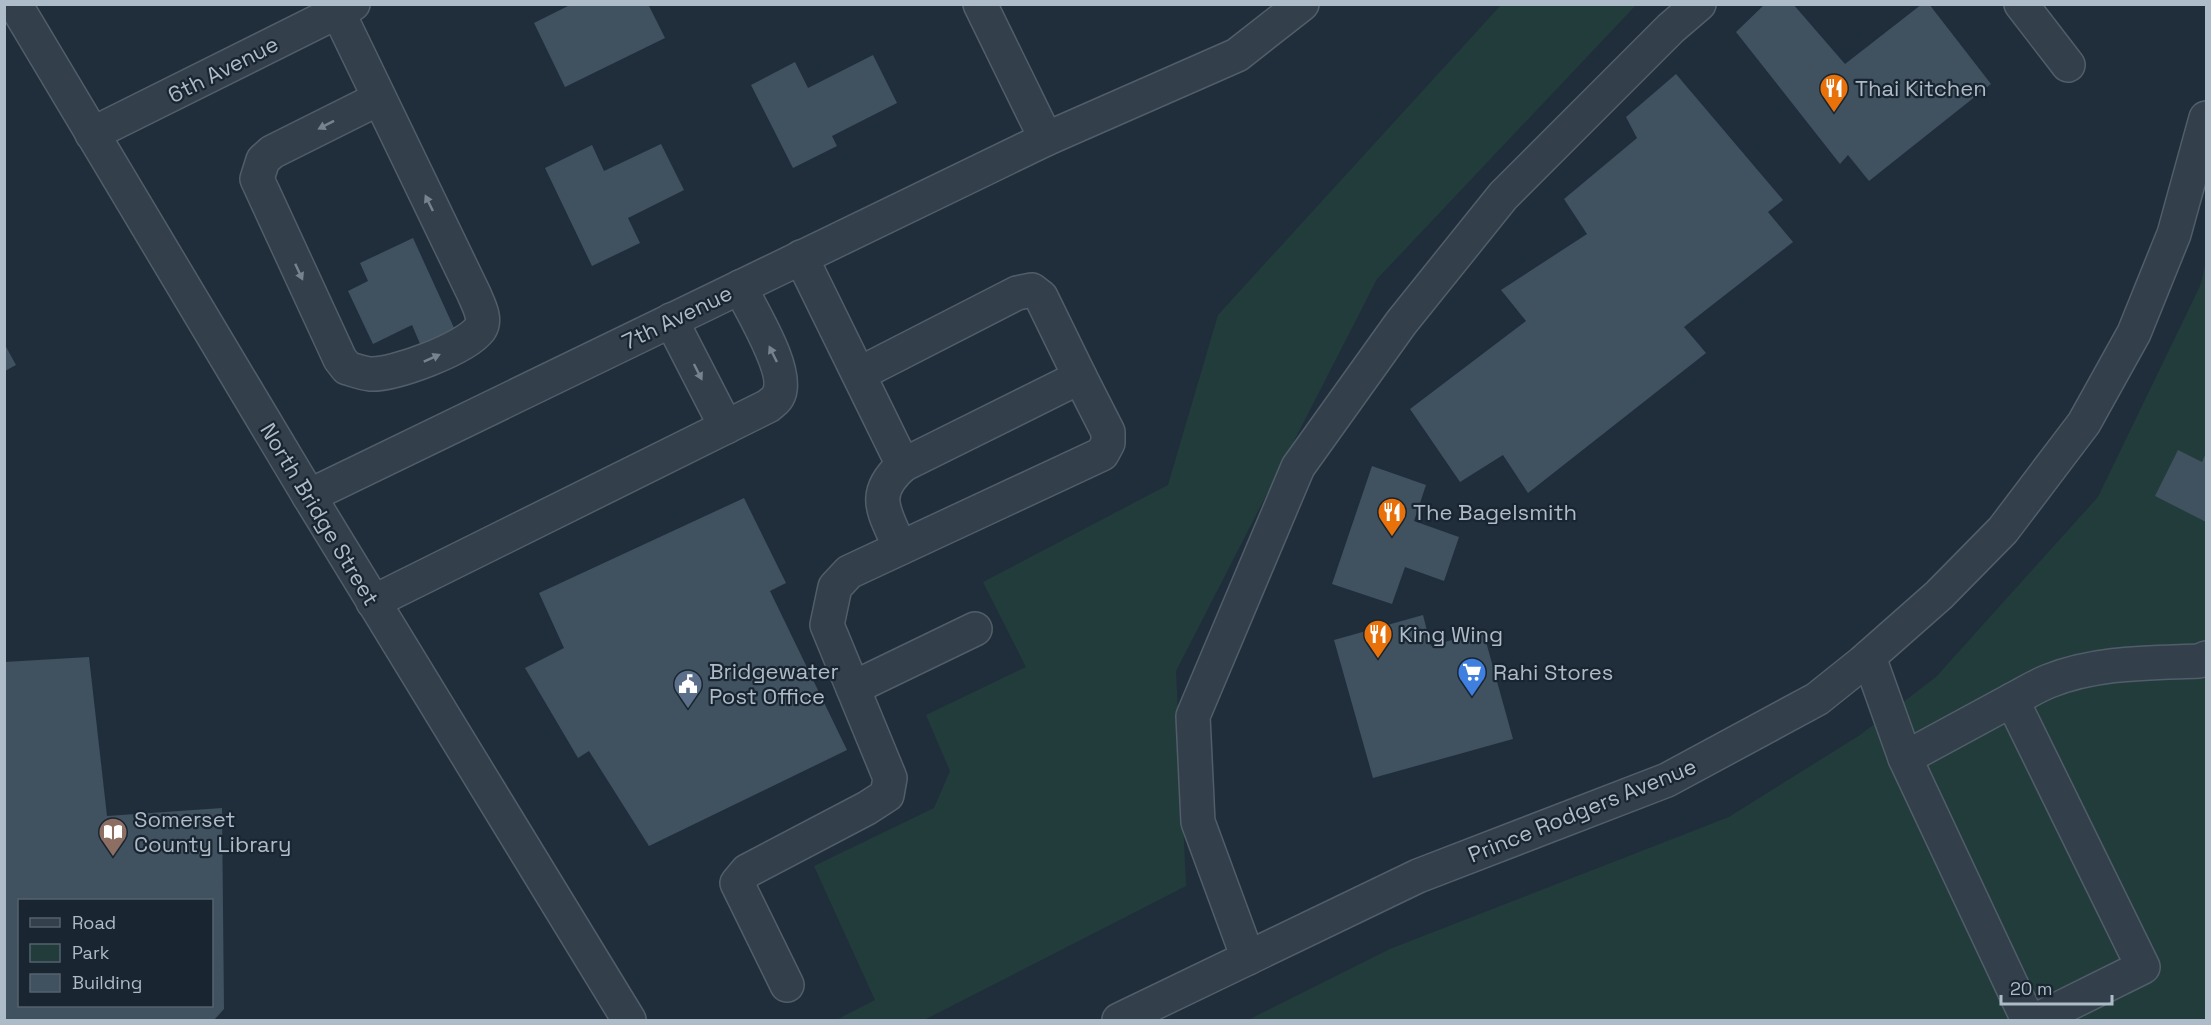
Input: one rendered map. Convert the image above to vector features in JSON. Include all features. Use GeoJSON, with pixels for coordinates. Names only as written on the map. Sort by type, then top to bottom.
{"type":"FeatureCollection","features":[{"type":"Feature","properties":{"kind":"street","name":"North Bridge Street"},"geometry":{"type":"LineString","coordinates":[[15,4],[373,602],[629,1020]]}},
{"type":"Feature","properties":{"kind":"street"},"geometry":{"type":"LineString","coordinates":[[980,4],[1046,138]]}},
{"type":"Feature","properties":{"kind":"street","name":"7th Avenue"},"geometry":{"type":"LineString","coordinates":[[309,496],[1046,138],[1237,55],[1302,4]]}},
{"type":"Feature","properties":{"kind":"street"},"geometry":{"type":"LineString","coordinates":[[1248,958],[1198,822],[1193,716],[1298,467],[1401,323],[1503,196],[1671,28],[1699,4]]}},
{"type":"Feature","properties":{"kind":"street","name":"6th Avenue"},"geometry":{"type":"LineString","coordinates":[[92,134],[345,8]]}},
{"type":"Feature","properties":{"kind":"street"},"geometry":{"type":"LineString","coordinates":[[345,8],[378,99],[474,294],[483,321],[480,329],[454,347],[397,370],[371,374],[347,368],[340,359],[257,179],[263,160],[272,152],[378,99]]}},
{"type":"Feature","properties":{"kind":"street"},"geometry":{"type":"LineString","coordinates":[[2030,10],[2068,65]]}},
{"type":"Feature","properties":{"kind":"street","name":"Prince Rodgers Avenue"},"geometry":{"type":"LineString","coordinates":[[1119,1020],[1418,876],[1667,780],[1817,699],[1869,657],[1939,595],[2003,530],[2084,423],[2134,333],[2174,234],[2206,118]]}},
{"type":"Feature","properties":{"kind":"street"},"geometry":{"type":"LineString","coordinates":[[801,258],[903,465]]}},
{"type":"Feature","properties":{"kind":"street"},"geometry":{"type":"LineString","coordinates":[[373,602],[768,406],[778,396],[781,381],[777,362],[740,287]]}},
{"type":"Feature","properties":{"kind":"street"},"geometry":{"type":"LineString","coordinates":[[787,985],[736,883],[747,871],[867,808],[887,795],[890,778],[827,625],[835,587],[849,572],[1102,454],[1108,443],[1108,432],[1041,297],[1032,290],[1017,293],[858,374]]}},
{"type":"Feature","properties":{"kind":"street"},"geometry":{"type":"LineString","coordinates":[[671,320],[726,427]]}},
{"type":"Feature","properties":{"kind":"street"},"geometry":{"type":"LineString","coordinates":[[900,548],[884,508],[883,491],[888,478],[903,465],[1080,377]]}},
{"type":"Feature","properties":{"kind":"street"},"geometry":{"type":"LineString","coordinates":[[853,688],[975,629]]}},
{"type":"Feature","properties":{"kind":"street"},"geometry":{"type":"LineString","coordinates":[[1869,657],[1905,758],[2028,1020]]}},
{"type":"Feature","properties":{"kind":"street"},"geometry":{"type":"LineString","coordinates":[[1905,758],[2048,681],[2084,670],[2125,664],[2199,661],[2206,658]]}},
{"type":"Feature","properties":{"kind":"street"},"geometry":{"type":"LineString","coordinates":[[2012,700],[2143,967],[2036,1020]]}},
{"type":"Feature","properties":{"kind":"green space"},"geometry":{"type":"Polygon","coordinates":[[[1501,5],[1636,5],[1377,279],[1176,671],[1186,886],[924,1020],[836,1020],[875,1000],[814,866],[934,808],[950,771],[926,715],[1026,667],[983,582],[1168,485],[1218,315],[1501,5]]]}},
{"type":"Feature","properties":{"kind":"green space"},"geometry":{"type":"Polygon","coordinates":[[[2206,260],[2206,1020],[1248,1020],[1390,949],[1729,817],[1860,735],[1936,677],[2098,497],[2201,284],[2206,260]]]}},
{"type":"Feature","properties":{"kind":"building"},"geometry":{"type":"Polygon","coordinates":[[[572,4],[648,4],[665,38],[565,87],[534,23],[572,4]]]}},
{"type":"Feature","properties":{"kind":"building"},"geometry":{"type":"Polygon","coordinates":[[[1765,4],[1793,4],[1845,64],[1922,4],[1929,4],[1991,84],[1869,181],[1848,155],[1840,164],[1736,32],[1765,4]]]}},
{"type":"Feature","properties":{"kind":"building"},"geometry":{"type":"Polygon","coordinates":[[[873,55],[897,103],[832,136],[837,146],[793,168],[751,85],[795,62],[808,88],[873,55]]]}},
{"type":"Feature","properties":{"kind":"building"},"geometry":{"type":"Polygon","coordinates":[[[1676,74],[1783,200],[1768,212],[1793,242],[1684,327],[1706,353],[1528,493],[1503,455],[1460,482],[1410,409],[1526,321],[1501,290],[1587,234],[1564,199],[1637,138],[1626,117],[1676,74]]]}},
{"type":"Feature","properties":{"kind":"building"},"geometry":{"type":"Polygon","coordinates":[[[661,144],[684,190],[628,218],[640,243],[592,266],[545,168],[592,145],[604,171],[661,144]]]}},
{"type":"Feature","properties":{"kind":"building"},"geometry":{"type":"Polygon","coordinates":[[[413,238],[455,330],[421,346],[412,325],[373,344],[348,291],[368,281],[360,263],[413,238]]]}},
{"type":"Feature","properties":{"kind":"building"},"geometry":{"type":"Polygon","coordinates":[[[5,345],[16,365],[5,371],[5,345]]]}},
{"type":"Feature","properties":{"kind":"building"},"geometry":{"type":"Polygon","coordinates":[[[2178,450],[2202,462],[2206,453],[2206,522],[2155,496],[2178,450]]]}},
{"type":"Feature","properties":{"kind":"building"},"geometry":{"type":"Polygon","coordinates":[[[1372,466],[1426,485],[1414,521],[1459,537],[1444,581],[1405,567],[1392,604],[1332,584],[1372,466]]]}},
{"type":"Feature","properties":{"kind":"building","name":"Bridgewater Post Office"},"geometry":{"type":"Polygon","coordinates":[[[744,498],[786,583],[770,591],[847,750],[649,846],[589,751],[578,758],[525,668],[564,648],[539,593],[744,498]]]}},
{"type":"Feature","properties":{"kind":"building"},"geometry":{"type":"Polygon","coordinates":[[[1423,615],[1431,646],[1483,631],[1513,739],[1373,778],[1334,640],[1423,615]]]}},
{"type":"Feature","properties":{"kind":"building","name":"Somerset County Library"},"geometry":{"type":"Polygon","coordinates":[[[89,657],[107,816],[222,808],[224,1009],[214,1020],[4,1020],[4,662],[89,657]]]}},
{"type":"Feature","properties":{"kind":"place","name":"Thai Kitchen"},"geometry":{"type":"Point","coordinates":[1834,114]}},
{"type":"Feature","properties":{"kind":"place","name":"The Bagelsmith"},"geometry":{"type":"Point","coordinates":[1392,538]}},
{"type":"Feature","properties":{"kind":"place","name":"King Wing"},"geometry":{"type":"Point","coordinates":[1378,660]}},
{"type":"Feature","properties":{"kind":"place","name":"Rahi Stores"},"geometry":{"type":"Point","coordinates":[1472,698]}},
{"type":"Feature","properties":{"kind":"place","name":"Bridgewater Post Office"},"geometry":{"type":"Point","coordinates":[688,710]}},
{"type":"Feature","properties":{"kind":"place","name":"Somerset County Library"},"geometry":{"type":"Point","coordinates":[113,858]}}]}
